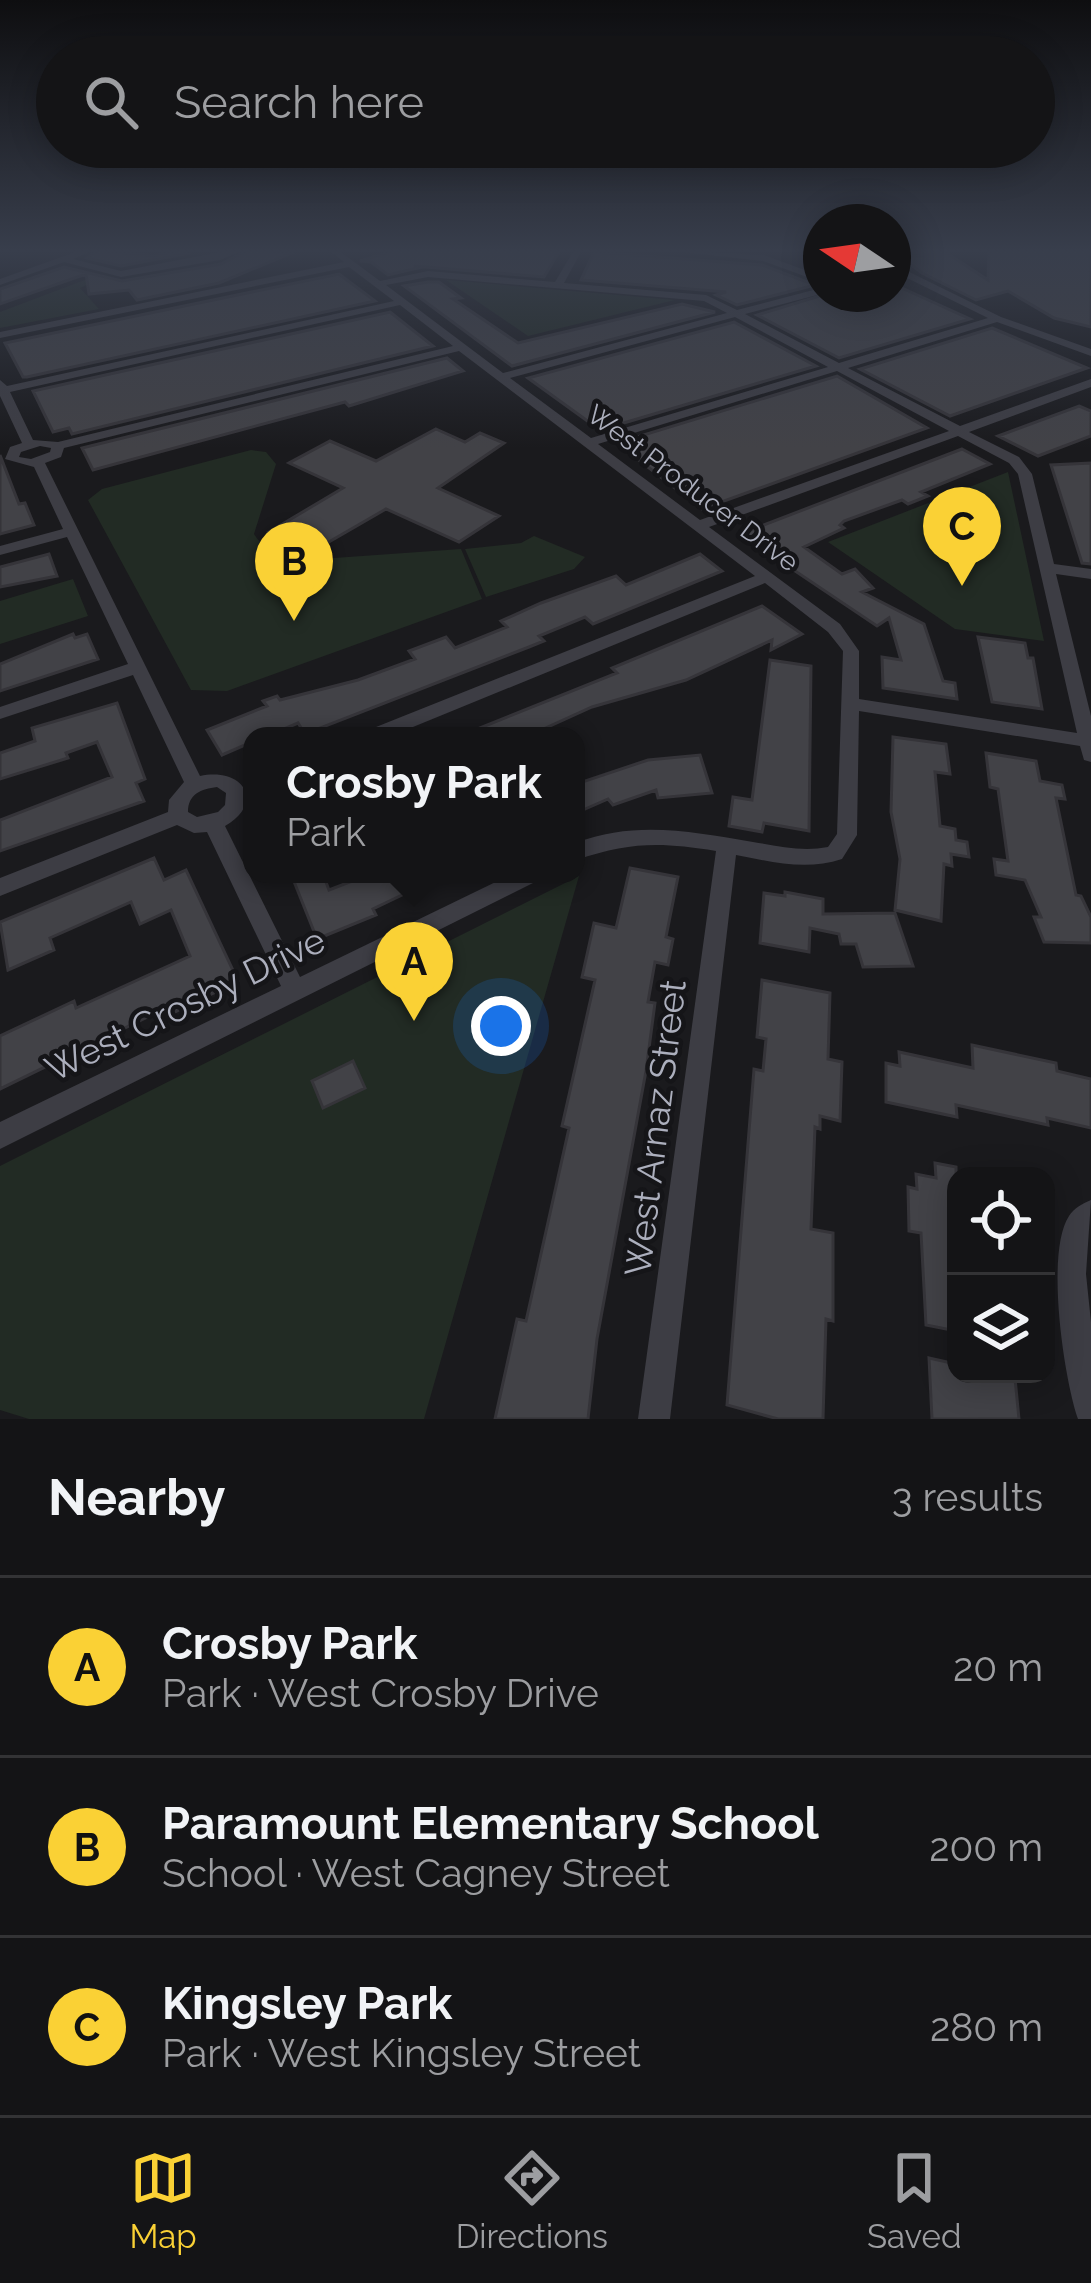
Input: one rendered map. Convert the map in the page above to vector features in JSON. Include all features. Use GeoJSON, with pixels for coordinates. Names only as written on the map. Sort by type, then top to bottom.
{"type":"FeatureCollection","features":[{"type":"Feature","properties":{"kind":"street"},"geometry":{"type":"LineString","coordinates":[[0,335],[93,316]]}},
{"type":"Feature","properties":{"kind":"street"},"geometry":{"type":"LineString","coordinates":[[29,444],[1,388],[334,316]]}},
{"type":"Feature","properties":{"kind":"street","name":"West Producer Drive"},"geometry":{"type":"LineString","coordinates":[[419,316],[845,638],[851,651],[847,835],[835,853],[807,859],[727,846]]}},
{"type":"Feature","properties":{"kind":"street"},"geometry":{"type":"LineString","coordinates":[[500,377],[723,316]]}},
{"type":"Feature","properties":{"kind":"street"},"geometry":{"type":"LineString","coordinates":[[741,316],[1014,460],[1025,474],[1089,748],[850,704]]}},
{"type":"Feature","properties":{"kind":"street"},"geometry":{"type":"LineString","coordinates":[[992,316],[1091,353]]}},
{"type":"Feature","properties":{"kind":"street"},"geometry":{"type":"LineString","coordinates":[[588,443],[998,319]]}},
{"type":"Feature","properties":{"kind":"street"},"geometry":{"type":"LineString","coordinates":[[6,460],[29,444],[58,446],[461,347]]}},
{"type":"Feature","properties":{"kind":"street"},"geometry":{"type":"LineString","coordinates":[[698,526],[1091,383]]}},
{"type":"Feature","properties":{"kind":"street"},"geometry":{"type":"LineString","coordinates":[[1070,391],[1091,400]]}},
{"type":"Feature","properties":{"kind":"street"},"geometry":{"type":"LineString","coordinates":[[6,460],[38,462],[56,454],[58,446]]}},
{"type":"Feature","properties":{"kind":"street"},"geometry":{"type":"LineString","coordinates":[[38,462],[195,785]]}},
{"type":"Feature","properties":{"kind":"street"},"geometry":{"type":"LineString","coordinates":[[0,551],[72,531]]}},
{"type":"Feature","properties":{"kind":"street"},"geometry":{"type":"LineString","coordinates":[[1048,568],[1091,574]]}},
{"type":"Feature","properties":{"kind":"street"},"geometry":{"type":"LineString","coordinates":[[396,727],[766,577]]}},
{"type":"Feature","properties":{"kind":"street"},"geometry":{"type":"LineString","coordinates":[[0,713],[137,667]]}},
{"type":"Feature","properties":{"kind":"street"},"geometry":{"type":"LineString","coordinates":[[178,816],[179,799],[195,785],[220,780],[243,786]]}},
{"type":"Feature","properties":{"kind":"street"},"geometry":{"type":"LineString","coordinates":[[178,816],[194,825],[214,823],[236,806],[243,788]]}},
{"type":"Feature","properties":{"kind":"street"},"geometry":{"type":"LineString","coordinates":[[0,886],[178,816]]}},
{"type":"Feature","properties":{"kind":"street"},"geometry":{"type":"LineString","coordinates":[[214,823],[295,991]]}},
{"type":"Feature","properties":{"kind":"street"},"geometry":{"type":"LineString","coordinates":[[585,849],[628,834],[727,846]]}},
{"type":"Feature","properties":{"kind":"street","name":"West Arnaz Street"},"geometry":{"type":"LineString","coordinates":[[654,1419],[727,846]]}},
{"type":"Feature","properties":{"kind":"street","name":"West Crosby Drive"},"geometry":{"type":"LineString","coordinates":[[0,1136],[514,883]]}},
{"type":"Feature","properties":{"kind":"street"},"geometry":{"type":"LineString","coordinates":[[1087,1215],[1073,1232],[1070,1260],[1091,1413]]}},
{"type":"Feature","properties":{"kind":"shaded area"},"geometry":{"type":"Polygon","coordinates":[[[0,316],[61,316],[0,328],[0,316]]]}},
{"type":"Feature","properties":{"kind":"shaded area"},"geometry":{"type":"Polygon","coordinates":[[[499,316],[609,316],[528,336],[499,316]]]}},
{"type":"Feature","properties":{"kind":"shaded area"},"geometry":{"type":"Polygon","coordinates":[[[251,450],[266,452],[276,464],[254,534],[270,550],[306,560],[461,549],[482,599],[227,691],[191,690],[88,500],[102,489],[251,450]]]}},
{"type":"Feature","properties":{"kind":"shaded area"},"geometry":{"type":"Polygon","coordinates":[[[1008,472],[1044,641],[955,629],[828,542],[1008,472]]]}},
{"type":"Feature","properties":{"kind":"shaded area"},"geometry":{"type":"Polygon","coordinates":[[[534,536],[585,557],[574,569],[486,597],[465,549],[521,543],[534,536]]]}},
{"type":"Feature","properties":{"kind":"shaded area"},"geometry":{"type":"Polygon","coordinates":[[[73,579],[88,616],[0,644],[0,601],[73,579]]]}},
{"type":"Feature","properties":{"kind":"shaded area"},"geometry":{"type":"Polygon","coordinates":[[[565,883],[577,883],[424,1419],[29,1419],[0,1410],[0,1166],[565,883]]]}},
{"type":"Feature","properties":{"kind":"building"},"geometry":{"type":"Polygon","coordinates":[[[135,316],[305,316],[27,377],[5,343],[135,316]]]}},
{"type":"Feature","properties":{"kind":"building"},"geometry":{"type":"Polygon","coordinates":[[[371,316],[395,316],[433,346],[72,434],[69,428],[53,432],[33,391],[371,316]]]}},
{"type":"Feature","properties":{"kind":"building"},"geometry":{"type":"Polygon","coordinates":[[[445,316],[478,316],[518,343],[631,316],[699,316],[512,366],[445,316]]]}},
{"type":"Feature","properties":{"kind":"building"},"geometry":{"type":"Polygon","coordinates":[[[759,316],[964,316],[970,319],[839,358],[759,316]]]}},
{"type":"Feature","properties":{"kind":"building"},"geometry":{"type":"Polygon","coordinates":[[[1051,316],[1091,316],[1091,327],[1054,318],[1051,316]]]}},
{"type":"Feature","properties":{"kind":"building"},"geometry":{"type":"Polygon","coordinates":[[[734,322],[816,366],[600,430],[528,378],[734,322]]]}},
{"type":"Feature","properties":{"kind":"building"},"geometry":{"type":"Polygon","coordinates":[[[992,328],[1087,368],[950,416],[860,369],[992,328]]]}},
{"type":"Feature","properties":{"kind":"building"},"geometry":{"type":"Polygon","coordinates":[[[447,358],[463,371],[349,406],[345,402],[93,470],[82,448],[447,358]]]}},
{"type":"Feature","properties":{"kind":"building"},"geometry":{"type":"Polygon","coordinates":[[[837,376],[927,428],[702,509],[617,443],[837,376]]]}},
{"type":"Feature","properties":{"kind":"building"},"geometry":{"type":"Polygon","coordinates":[[[1079,406],[1091,411],[1091,436],[1038,456],[998,436],[1079,406]]]}},
{"type":"Feature","properties":{"kind":"building"},"geometry":{"type":"Polygon","coordinates":[[[436,429],[465,442],[480,433],[504,443],[438,488],[499,516],[459,542],[386,509],[308,554],[269,532],[343,488],[289,463],[330,441],[376,461],[436,429]]]}},
{"type":"Feature","properties":{"kind":"building"},"geometry":{"type":"Polygon","coordinates":[[[962,449],[990,464],[921,492],[928,496],[908,504],[902,500],[844,521],[840,525],[844,528],[804,547],[842,574],[855,569],[873,588],[862,592],[924,624],[943,681],[955,683],[957,699],[883,688],[882,657],[901,660],[889,618],[877,626],[740,534],[962,449]]]}},
{"type":"Feature","properties":{"kind":"building"},"geometry":{"type":"Polygon","coordinates":[[[0,455],[19,504],[25,503],[34,525],[0,534],[0,455]]]}},
{"type":"Feature","properties":{"kind":"building"},"geometry":{"type":"Polygon","coordinates":[[[1091,463],[1091,564],[1082,563],[1051,465],[1091,463]]]}},
{"type":"Feature","properties":{"kind":"building"},"geometry":{"type":"Polygon","coordinates":[[[49,554],[57,576],[0,587],[0,567],[49,554]]]}},
{"type":"Feature","properties":{"kind":"building"},"geometry":{"type":"Polygon","coordinates":[[[700,554],[722,571],[593,624],[585,617],[539,636],[544,641],[323,727],[298,723],[243,727],[243,746],[222,755],[207,730],[267,706],[263,701],[277,696],[280,700],[358,680],[415,659],[409,651],[446,637],[455,648],[507,627],[501,621],[541,603],[616,576],[626,585],[700,554]]]}},
{"type":"Feature","properties":{"kind":"building"},"geometry":{"type":"Polygon","coordinates":[[[762,606],[802,634],[771,650],[772,640],[686,680],[592,707],[548,727],[482,727],[617,673],[612,668],[762,606]]]}},
{"type":"Feature","properties":{"kind":"building"},"geometry":{"type":"Polygon","coordinates":[[[73,634],[75,638],[87,634],[98,659],[0,691],[0,664],[73,634]]]}},
{"type":"Feature","properties":{"kind":"building"},"geometry":{"type":"Polygon","coordinates":[[[978,637],[1025,643],[1028,658],[1033,658],[1042,709],[992,702],[978,637]]]}},
{"type":"Feature","properties":{"kind":"building"},"geometry":{"type":"Polygon","coordinates":[[[770,660],[811,666],[809,831],[764,823],[762,832],[729,826],[733,797],[752,800],[770,660]]]}},
{"type":"Feature","properties":{"kind":"building"},"geometry":{"type":"Polygon","coordinates":[[[117,703],[145,779],[136,783],[144,801],[0,851],[0,820],[112,777],[97,742],[66,753],[68,758],[0,779],[0,753],[35,741],[32,728],[117,703]]]}},
{"type":"Feature","properties":{"kind":"building"},"geometry":{"type":"Polygon","coordinates":[[[893,737],[946,744],[950,774],[935,772],[940,826],[955,829],[956,840],[967,842],[969,857],[951,854],[952,866],[944,864],[941,921],[895,910],[900,859],[891,812],[893,737]]]}},
{"type":"Feature","properties":{"kind":"building"},"geometry":{"type":"Polygon","coordinates":[[[986,753],[1036,761],[1040,781],[1062,785],[1065,799],[1056,798],[1076,895],[1091,917],[1091,943],[1044,942],[1034,917],[1041,917],[1025,880],[996,875],[994,859],[1008,861],[998,789],[990,787],[986,753]]]}},
{"type":"Feature","properties":{"kind":"building"},"geometry":{"type":"Polygon","coordinates":[[[700,755],[712,793],[658,798],[656,790],[613,805],[608,799],[585,809],[585,781],[648,760],[700,755]]]}},
{"type":"Feature","properties":{"kind":"building"},"geometry":{"type":"Polygon","coordinates":[[[154,858],[164,880],[186,870],[238,981],[175,1012],[172,1005],[0,1089],[0,1036],[74,1001],[76,1008],[190,956],[171,910],[140,924],[131,902],[50,938],[54,950],[8,970],[0,922],[154,858]]]}},
{"type":"Feature","properties":{"kind":"building"},"geometry":{"type":"Polygon","coordinates":[[[630,868],[678,877],[666,937],[673,939],[668,965],[655,962],[648,1002],[655,1003],[646,1071],[597,1339],[588,1419],[495,1419],[517,1319],[526,1321],[569,1128],[562,1126],[595,980],[582,977],[594,923],[616,928],[630,868]]]}},
{"type":"Feature","properties":{"kind":"building"},"geometry":{"type":"Polygon","coordinates":[[[295,883],[326,883],[329,890],[347,883],[427,883],[373,909],[376,915],[317,939],[295,883]]]}},
{"type":"Feature","properties":{"kind":"building"},"geometry":{"type":"Polygon","coordinates":[[[785,892],[823,899],[823,914],[895,913],[913,966],[863,967],[856,944],[841,944],[839,934],[810,928],[809,952],[760,943],[764,893],[785,896],[785,892]]]}},
{"type":"Feature","properties":{"kind":"building"},"geometry":{"type":"Polygon","coordinates":[[[762,980],[830,993],[828,1059],[842,1062],[840,1121],[820,1116],[820,1129],[815,1127],[811,1229],[833,1233],[833,1321],[826,1319],[823,1419],[778,1419],[727,1405],[754,1069],[763,1071],[766,1039],[757,1037],[762,980]]]}},
{"type":"Feature","properties":{"kind":"building"},"geometry":{"type":"Polygon","coordinates":[[[972,1045],[1056,1063],[1057,1071],[1091,1079],[1091,1128],[1047,1118],[1048,1125],[956,1105],[957,1117],[886,1102],[886,1063],[900,1066],[899,1052],[973,1068],[972,1045]]]}},
{"type":"Feature","properties":{"kind":"building"},"geometry":{"type":"Polygon","coordinates":[[[353,1061],[365,1088],[323,1108],[312,1081],[353,1061]]]}},
{"type":"Feature","properties":{"kind":"building"},"geometry":{"type":"Polygon","coordinates":[[[935,1163],[956,1167],[947,1167],[947,1329],[926,1325],[921,1233],[909,1231],[908,1187],[917,1189],[916,1174],[936,1178],[935,1163]]]}},
{"type":"Feature","properties":{"kind":"building"},"geometry":{"type":"Polygon","coordinates":[[[929,1358],[947,1362],[947,1383],[1015,1383],[1019,1419],[932,1419],[929,1358]]]}},
{"type":"Feature","properties":{"kind":"place","name":"Kingsley Park"},"geometry":{"type":"Point","coordinates":[962,586]}},
{"type":"Feature","properties":{"kind":"place","name":"Paramount Elementary School"},"geometry":{"type":"Point","coordinates":[294,621]}},
{"type":"Feature","properties":{"kind":"place","name":"Crosby Park"},"geometry":{"type":"Point","coordinates":[414,1021]}}]}
